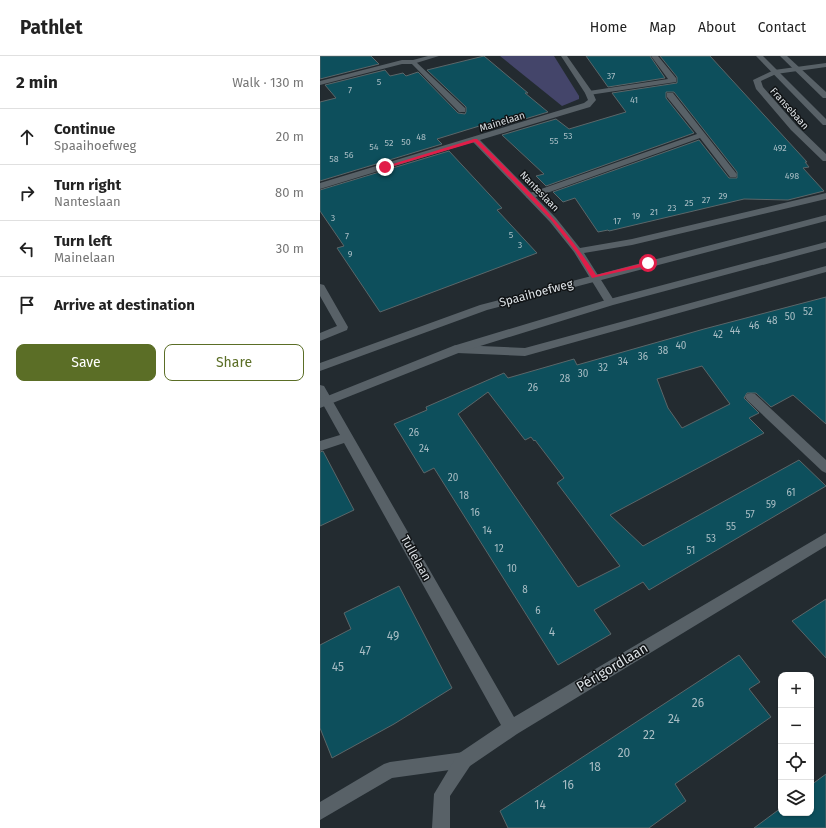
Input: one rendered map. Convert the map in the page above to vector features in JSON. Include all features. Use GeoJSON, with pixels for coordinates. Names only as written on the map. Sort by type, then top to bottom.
{"type":"FeatureCollection","features":[{"type":"Feature","properties":{"kind":"street"},"geometry":{"type":"LineString","coordinates":[[396,56],[402,62]]}},
{"type":"Feature","properties":{"kind":"street"},"geometry":{"type":"LineString","coordinates":[[320,83],[402,62],[413,62],[436,56]]}},
{"type":"Feature","properties":{"kind":"street"},"geometry":{"type":"LineString","coordinates":[[564,56],[589,93],[673,80],[654,56]]}},
{"type":"Feature","properties":{"kind":"street","name":"Fransebaan"},"geometry":{"type":"LineString","coordinates":[[759,56],[826,123]]}},
{"type":"Feature","properties":{"kind":"street"},"geometry":{"type":"LineString","coordinates":[[783,56],[826,96]]}},
{"type":"Feature","properties":{"kind":"street"},"geometry":{"type":"LineString","coordinates":[[413,62],[462,110]]}},
{"type":"Feature","properties":{"kind":"street","name":"Fransebaan"},"geometry":{"type":"LineString","coordinates":[[826,65],[774,72],[757,80],[759,88],[794,128],[826,159]]}},
{"type":"Feature","properties":{"kind":"street","name":"Mainelaan"},"geometry":{"type":"LineString","coordinates":[[320,186],[476,140],[587,105],[592,100],[589,93]]}},
{"type":"Feature","properties":{"kind":"street"},"geometry":{"type":"LineString","coordinates":[[670,95],[733,175]]}},
{"type":"Feature","properties":{"kind":"street"},"geometry":{"type":"LineString","coordinates":[[530,196],[702,135]]}},
{"type":"Feature","properties":{"kind":"street","name":"Nanteslaan"},"geometry":{"type":"LineString","coordinates":[[476,140],[553,220],[578,251],[610,302]]}},
{"type":"Feature","properties":{"kind":"street"},"geometry":{"type":"LineString","coordinates":[[578,251],[632,242],[826,196]]}},
{"type":"Feature","properties":{"kind":"street","name":"Spaaihoefweg"},"geometry":{"type":"LineString","coordinates":[[320,367],[484,307],[594,277],[826,218]]}},
{"type":"Feature","properties":{"kind":"street"},"geometry":{"type":"LineString","coordinates":[[324,403],[458,349],[610,302],[826,245]]}},
{"type":"Feature","properties":{"kind":"street"},"geometry":{"type":"LineString","coordinates":[[458,349],[525,352],[826,269]]}},
{"type":"Feature","properties":{"kind":"street"},"geometry":{"type":"LineString","coordinates":[[320,287],[343,328],[320,336]]}},
{"type":"Feature","properties":{"kind":"street","name":"Tullelaan"},"geometry":{"type":"LineString","coordinates":[[320,389],[324,403],[348,437],[511,728]]}},
{"type":"Feature","properties":{"kind":"street"},"geometry":{"type":"LineString","coordinates":[[751,397],[826,468]]}},
{"type":"Feature","properties":{"kind":"street"},"geometry":{"type":"LineString","coordinates":[[320,446],[348,437]]}},
{"type":"Feature","properties":{"kind":"street","name":"Périgordlaan"},"geometry":{"type":"LineString","coordinates":[[441,828],[442,794],[464,760],[511,728],[826,539]]}},
{"type":"Feature","properties":{"kind":"street"},"geometry":{"type":"LineString","coordinates":[[320,812],[390,770],[464,760]]}},
{"type":"Feature","properties":{"kind":"shaded area"},"geometry":{"type":"Polygon","coordinates":[[[500,56],[554,56],[579,96],[579,99],[562,106],[500,56]]]}},
{"type":"Feature","properties":{"kind":"building"},"geometry":{"type":"Polygon","coordinates":[[[320,56],[371,56],[379,64],[320,79],[320,56]]]}},
{"type":"Feature","properties":{"kind":"building"},"geometry":{"type":"Polygon","coordinates":[[[484,56],[548,112],[495,128],[489,123],[437,139],[442,144],[320,181],[320,102],[336,98],[325,85],[385,70],[390,76],[403,73],[406,76],[418,72],[458,113],[465,114],[466,107],[427,70],[484,56]]]}},
{"type":"Feature","properties":{"kind":"building"},"geometry":{"type":"Polygon","coordinates":[[[586,56],[650,56],[665,78],[608,87],[586,56]]]}},
{"type":"Feature","properties":{"kind":"building"},"geometry":{"type":"Polygon","coordinates":[[[660,56],[710,56],[807,162],[805,162],[809,167],[803,168],[824,191],[788,200],[744,199],[609,231],[598,232],[575,198],[563,202],[553,192],[699,140],[729,178],[737,178],[737,172],[674,92],[666,92],[666,98],[694,133],[546,186],[536,176],[544,174],[502,135],[556,119],[569,129],[626,112],[612,93],[677,83],[677,77],[660,56]]]}},
{"type":"Feature","properties":{"kind":"building"},"geometry":{"type":"Polygon","coordinates":[[[449,151],[502,208],[497,210],[537,253],[380,312],[337,248],[344,246],[320,211],[320,190],[449,151]]]}},
{"type":"Feature","properties":{"kind":"building"},"geometry":{"type":"Polygon","coordinates":[[[826,297],[826,424],[793,395],[771,407],[756,393],[747,393],[744,398],[759,413],[749,418],[764,433],[610,515],[643,546],[799,460],[826,486],[649,590],[643,582],[594,610],[611,634],[558,665],[434,468],[424,473],[394,424],[427,410],[426,407],[504,373],[508,378],[574,359],[577,365],[704,329],[826,297]],[[702,366],[657,379],[668,408],[682,428],[730,404],[702,366]],[[488,392],[458,414],[578,587],[620,566],[557,483],[564,478],[535,440],[534,441],[531,437],[525,440],[488,392]]]}},
{"type":"Feature","properties":{"kind":"building"},"geometry":{"type":"Polygon","coordinates":[[[323,451],[354,510],[320,526],[320,452],[323,451]]]}},
{"type":"Feature","properties":{"kind":"building"},"geometry":{"type":"Polygon","coordinates":[[[399,586],[452,688],[394,724],[332,758],[320,728],[320,645],[351,629],[344,613],[399,586]]]}},
{"type":"Feature","properties":{"kind":"building"},"geometry":{"type":"Polygon","coordinates":[[[826,599],[826,658],[792,621],[826,599]]]}},
{"type":"Feature","properties":{"kind":"building"},"geometry":{"type":"Polygon","coordinates":[[[739,655],[760,682],[749,689],[771,717],[675,784],[686,801],[649,828],[508,828],[500,811],[739,655]]]}},
{"type":"Feature","properties":{"kind":"building"},"geometry":{"type":"Polygon","coordinates":[[[826,774],[826,828],[754,828],[778,810],[778,816],[814,816],[814,783],[826,774]]]}},
{"type":"Feature","properties":{"kind":"route"},"geometry":{"type":"LineString","coordinates":[[385,167],[476,140],[553,220],[578,251],[594,277],[648,263]]}}]}
